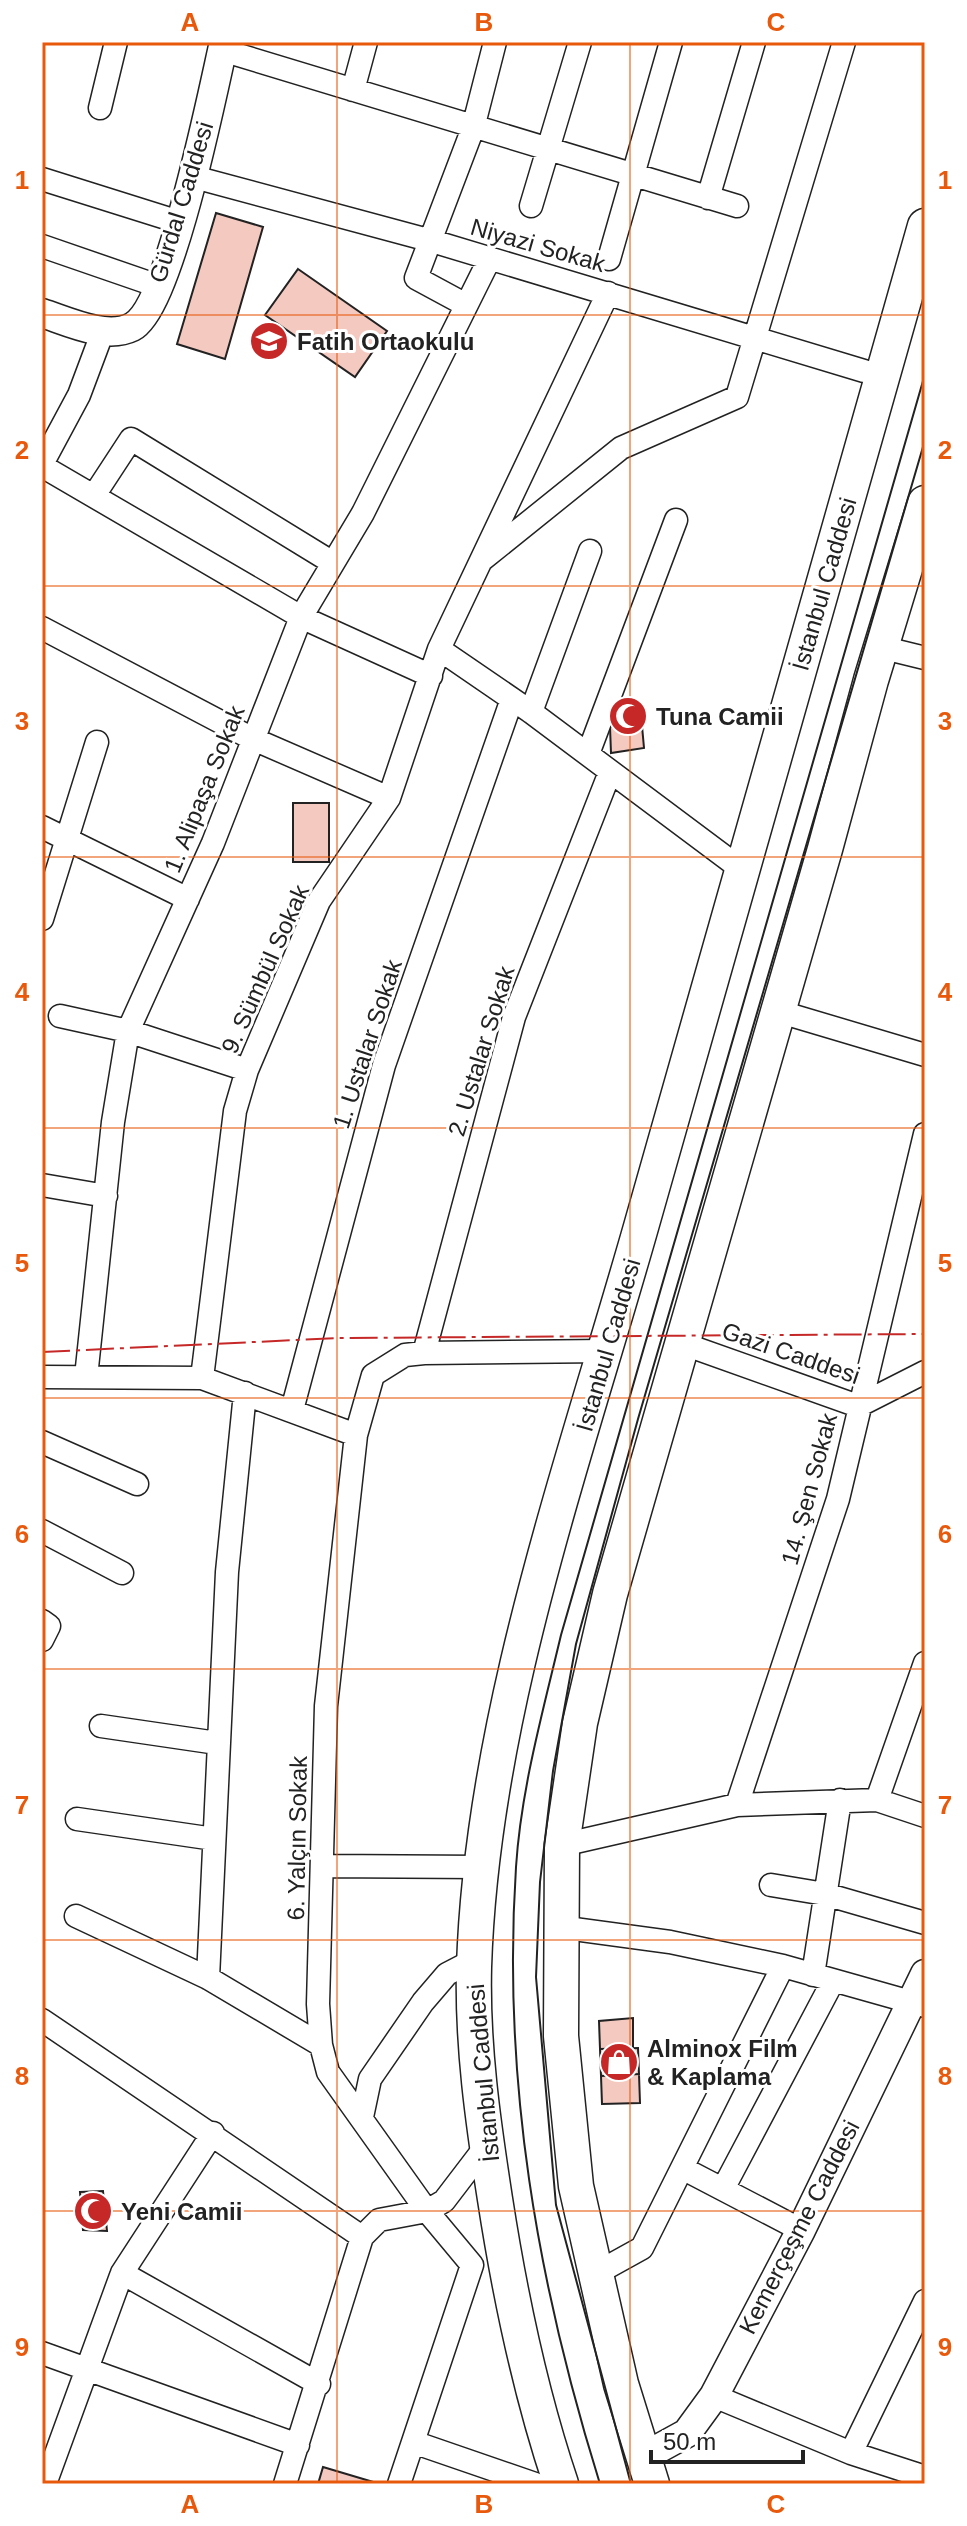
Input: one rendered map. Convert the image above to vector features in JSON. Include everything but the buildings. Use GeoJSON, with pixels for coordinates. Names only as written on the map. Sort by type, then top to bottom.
{"type":"FeatureCollection","features":[{"type":"Feature","properties":{"kind":"highway","name":"İstanbul Caddesi"},"geometry":{"type":"LineString","coordinates":[[561,2484],[531,2382],[486,2146],[476,2057],[474,1960],[495,1769],[522,1648],[745,872],[925,226]]}},
{"type":"Feature","properties":{"kind":"highway"},"geometry":{"type":"LineString","coordinates":[[648,2470],[621,2384],[574,2171],[561,2036],[559,1927],[562,1845],[592,1662],[880,647],[925,503]]}},
{"type":"Feature","properties":{"kind":"main road","name":"Gürdal Caddesi"},"geometry":{"type":"LineString","coordinates":[[103,331],[119,331],[141,320],[158,286],[194,177],[223,46]]}},
{"type":"Feature","properties":{"kind":"main road"},"geometry":{"type":"LineString","coordinates":[[42,313],[103,331]]}},
{"type":"Feature","properties":{"kind":"main road","name":"Kemerçeşme Caddesi"},"geometry":{"type":"LineString","coordinates":[[648,2470],[687,2433],[714,2396],[918,2005],[925,1974]]}},
{"type":"Feature","properties":{"kind":"street"},"geometry":{"type":"LineString","coordinates":[[100,108],[116,42]]}},
{"type":"Feature","properties":{"kind":"street"},"geometry":{"type":"LineString","coordinates":[[353,90],[366,42]]}},
{"type":"Feature","properties":{"kind":"street"},"geometry":{"type":"LineString","coordinates":[[466,305],[416,278],[473,128],[495,42]]}},
{"type":"Feature","properties":{"kind":"street"},"geometry":{"type":"LineString","coordinates":[[531,206],[580,42]]}},
{"type":"Feature","properties":{"kind":"street"},"geometry":{"type":"LineString","coordinates":[[609,259],[671,42]]}},
{"type":"Feature","properties":{"kind":"street"},"geometry":{"type":"LineString","coordinates":[[708,198],[754,42]]}},
{"type":"Feature","properties":{"kind":"street"},"geometry":{"type":"LineString","coordinates":[[478,563],[621,448],[737,397],[844,42]]}},
{"type":"Feature","properties":{"kind":"street"},"geometry":{"type":"LineString","coordinates":[[223,46],[473,128],[737,206]]}},
{"type":"Feature","properties":{"kind":"street","name":"Niyazi Sokak"},"geometry":{"type":"LineString","coordinates":[[194,177],[432,241],[864,371]]}},
{"type":"Feature","properties":{"kind":"street"},"geometry":{"type":"LineString","coordinates":[[42,179],[179,222]]}},
{"type":"Feature","properties":{"kind":"street"},"geometry":{"type":"LineString","coordinates":[[42,246],[158,286]]}},
{"type":"Feature","properties":{"kind":"street","name":"1. Alipaşa Sokak"},"geometry":{"type":"LineString","coordinates":[[86,1377],[113,1122],[128,1031],[213,843],[251,738],[301,617],[363,513],[490,258]]}},
{"type":"Feature","properties":{"kind":"street","name":"9. Sümbül Sokak"},"geometry":{"type":"LineString","coordinates":[[202,1378],[235,1111],[247,1070],[319,901],[389,798],[439,649],[608,293]]}},
{"type":"Feature","properties":{"kind":"street"},"geometry":{"type":"LineString","coordinates":[[103,331],[79,395],[42,465],[301,617],[431,676]]}},
{"type":"Feature","properties":{"kind":"street"},"geometry":{"type":"LineString","coordinates":[[95,494],[131,439],[333,563]]}},
{"type":"Feature","properties":{"kind":"street"},"geometry":{"type":"LineString","coordinates":[[588,754],[676,520]]}},
{"type":"Feature","properties":{"kind":"street"},"geometry":{"type":"LineString","coordinates":[[531,712],[590,551]]}},
{"type":"Feature","properties":{"kind":"street"},"geometry":{"type":"LineString","coordinates":[[42,628],[251,738],[389,798]]}},
{"type":"Feature","properties":{"kind":"street"},"geometry":{"type":"LineString","coordinates":[[880,647],[925,658]]}},
{"type":"Feature","properties":{"kind":"street"},"geometry":{"type":"LineString","coordinates":[[439,649],[531,712],[745,872]]}},
{"type":"Feature","properties":{"kind":"street","name":"1. Ustalar Sokak"},"geometry":{"type":"LineString","coordinates":[[292,1410],[384,1065],[512,699]]}},
{"type":"Feature","properties":{"kind":"street"},"geometry":{"type":"LineString","coordinates":[[42,919],[97,742]]}},
{"type":"Feature","properties":{"kind":"street","name":"2. Ustalar Sokak"},"geometry":{"type":"LineString","coordinates":[[424,1353],[514,1017],[610,772]]}},
{"type":"Feature","properties":{"kind":"street"},"geometry":{"type":"LineString","coordinates":[[42,827],[188,899]]}},
{"type":"Feature","properties":{"kind":"street"},"geometry":{"type":"LineString","coordinates":[[777,1011],[925,1055]]}},
{"type":"Feature","properties":{"kind":"street"},"geometry":{"type":"LineString","coordinates":[[60,1016],[128,1031],[247,1070]]}},
{"type":"Feature","properties":{"kind":"street","name":"14. Şen Sokak"},"geometry":{"type":"LineString","coordinates":[[737,1805],[838,1499],[925,1134]]}},
{"type":"Feature","properties":{"kind":"street"},"geometry":{"type":"LineString","coordinates":[[42,1185],[106,1196]]}},
{"type":"Feature","properties":{"kind":"street","name":"Gazi Caddesi"},"geometry":{"type":"LineString","coordinates":[[681,1343],[858,1406],[925,1372]]}},
{"type":"Feature","properties":{"kind":"street"},"geometry":{"type":"LineString","coordinates":[[424,1353],[606,1351]]}},
{"type":"Feature","properties":{"kind":"street","name":"6. Yalçın Sokak"},"geometry":{"type":"LineString","coordinates":[[413,2442],[472,2265],[427,2211],[328,2072],[321,2045],[318,2004],[326,1706],[356,1435],[373,1375],[405,1355],[424,1353]]}},
{"type":"Feature","properties":{"kind":"street"},"geometry":{"type":"LineString","coordinates":[[42,1377],[202,1378],[356,1435]]}},
{"type":"Feature","properties":{"kind":"street"},"geometry":{"type":"LineString","coordinates":[[208,1978],[227,1572],[245,1393]]}},
{"type":"Feature","properties":{"kind":"street"},"geometry":{"type":"LineString","coordinates":[[42,1442],[137,1484]]}},
{"type":"Feature","properties":{"kind":"street"},"geometry":{"type":"LineString","coordinates":[[42,1531],[122,1573]]}},
{"type":"Feature","properties":{"kind":"street"},"geometry":{"type":"LineString","coordinates":[[42,1621],[49,1626],[42,1640]]}},
{"type":"Feature","properties":{"kind":"street"},"geometry":{"type":"LineString","coordinates":[[877,1800],[925,1663]]}},
{"type":"Feature","properties":{"kind":"street"},"geometry":{"type":"LineString","coordinates":[[101,1726],[217,1743]]}},
{"type":"Feature","properties":{"kind":"street"},"geometry":{"type":"LineString","coordinates":[[723,2189],[823,1978],[825,1894],[840,1800]]}},
{"type":"Feature","properties":{"kind":"street"},"geometry":{"type":"LineString","coordinates":[[562,1845],[737,1805],[877,1800],[925,1816]]}},
{"type":"Feature","properties":{"kind":"street"},"geometry":{"type":"LineString","coordinates":[[77,1819],[214,1839]]}},
{"type":"Feature","properties":{"kind":"street"},"geometry":{"type":"LineString","coordinates":[[322,1866],[482,1867]]}},
{"type":"Feature","properties":{"kind":"street"},"geometry":{"type":"LineString","coordinates":[[771,1885],[825,1894],[925,1923]]}},
{"type":"Feature","properties":{"kind":"street"},"geometry":{"type":"LineString","coordinates":[[76,1916],[208,1978],[321,2045]]}},
{"type":"Feature","properties":{"kind":"street"},"geometry":{"type":"LineString","coordinates":[[559,1927],[670,1942],[783,1966],[918,2005]]}},
{"type":"Feature","properties":{"kind":"street"},"geometry":{"type":"LineString","coordinates":[[362,2117],[370,2079],[423,2002],[447,1974],[474,1960]]}},
{"type":"Feature","properties":{"kind":"street"},"geometry":{"type":"LineString","coordinates":[[595,2274],[642,2248],[783,1966]]}},
{"type":"Feature","properties":{"kind":"street"},"geometry":{"type":"LineString","coordinates":[[44,2027],[213,2133],[362,2237]]}},
{"type":"Feature","properties":{"kind":"street"},"geometry":{"type":"LineString","coordinates":[[45,2484],[122,2273],[213,2133]]}},
{"type":"Feature","properties":{"kind":"street"},"geometry":{"type":"LineString","coordinates":[[285,2484],[319,2384],[362,2237],[379,2220],[427,2211],[444,2201],[486,2146]]}},
{"type":"Feature","properties":{"kind":"street"},"geometry":{"type":"LineString","coordinates":[[682,2168],[801,2230]]}},
{"type":"Feature","properties":{"kind":"street"},"geometry":{"type":"LineString","coordinates":[[122,2273],[319,2384]]}},
{"type":"Feature","properties":{"kind":"street"},"geometry":{"type":"LineString","coordinates":[[851,2453],[925,2301]]}},
{"type":"Feature","properties":{"kind":"street"},"geometry":{"type":"LineString","coordinates":[[42,2353],[298,2445]]}},
{"type":"Feature","properties":{"kind":"street"},"geometry":{"type":"LineString","coordinates":[[714,2396],[851,2453],[920,2474]]}},
{"type":"Feature","properties":{"kind":"street"},"geometry":{"type":"LineString","coordinates":[[399,2484],[413,2442],[535,2484]]}},
{"type":"Feature","properties":{"kind":"tram line"},"geometry":{"type":"LineString","coordinates":[[600,2484],[558,2332],[542,2256],[520,2103],[514,2025],[513,1946],[516,1867],[523,1809],[561,1635],[925,374]]}},
{"type":"Feature","properties":{"kind":"tram line"},"geometry":{"type":"LineString","coordinates":[[631,2484],[556,2205],[536,1977],[540,1882],[553,1771],[576,1644],[638,1419],[925,440]]}},
{"type":"Feature","properties":{"kind":"power"},"geometry":{"type":"LineString","coordinates":[[42,1352],[339,1338],[925,1334]]}},
{"type":"Feature","properties":{"kind":"place","name":"Fatih Ortaokulu"},"geometry":{"type":"Point","coordinates":[269,341]}},
{"type":"Feature","properties":{"kind":"place","name":"Tuna Camii"},"geometry":{"type":"Point","coordinates":[628,716]}},
{"type":"Feature","properties":{"kind":"place","name":"Alminox Film & Kaplama"},"geometry":{"type":"Point","coordinates":[619,2062]}},
{"type":"Feature","properties":{"kind":"place","name":"Yeni Camii"},"geometry":{"type":"Point","coordinates":[93,2211]}}]}
